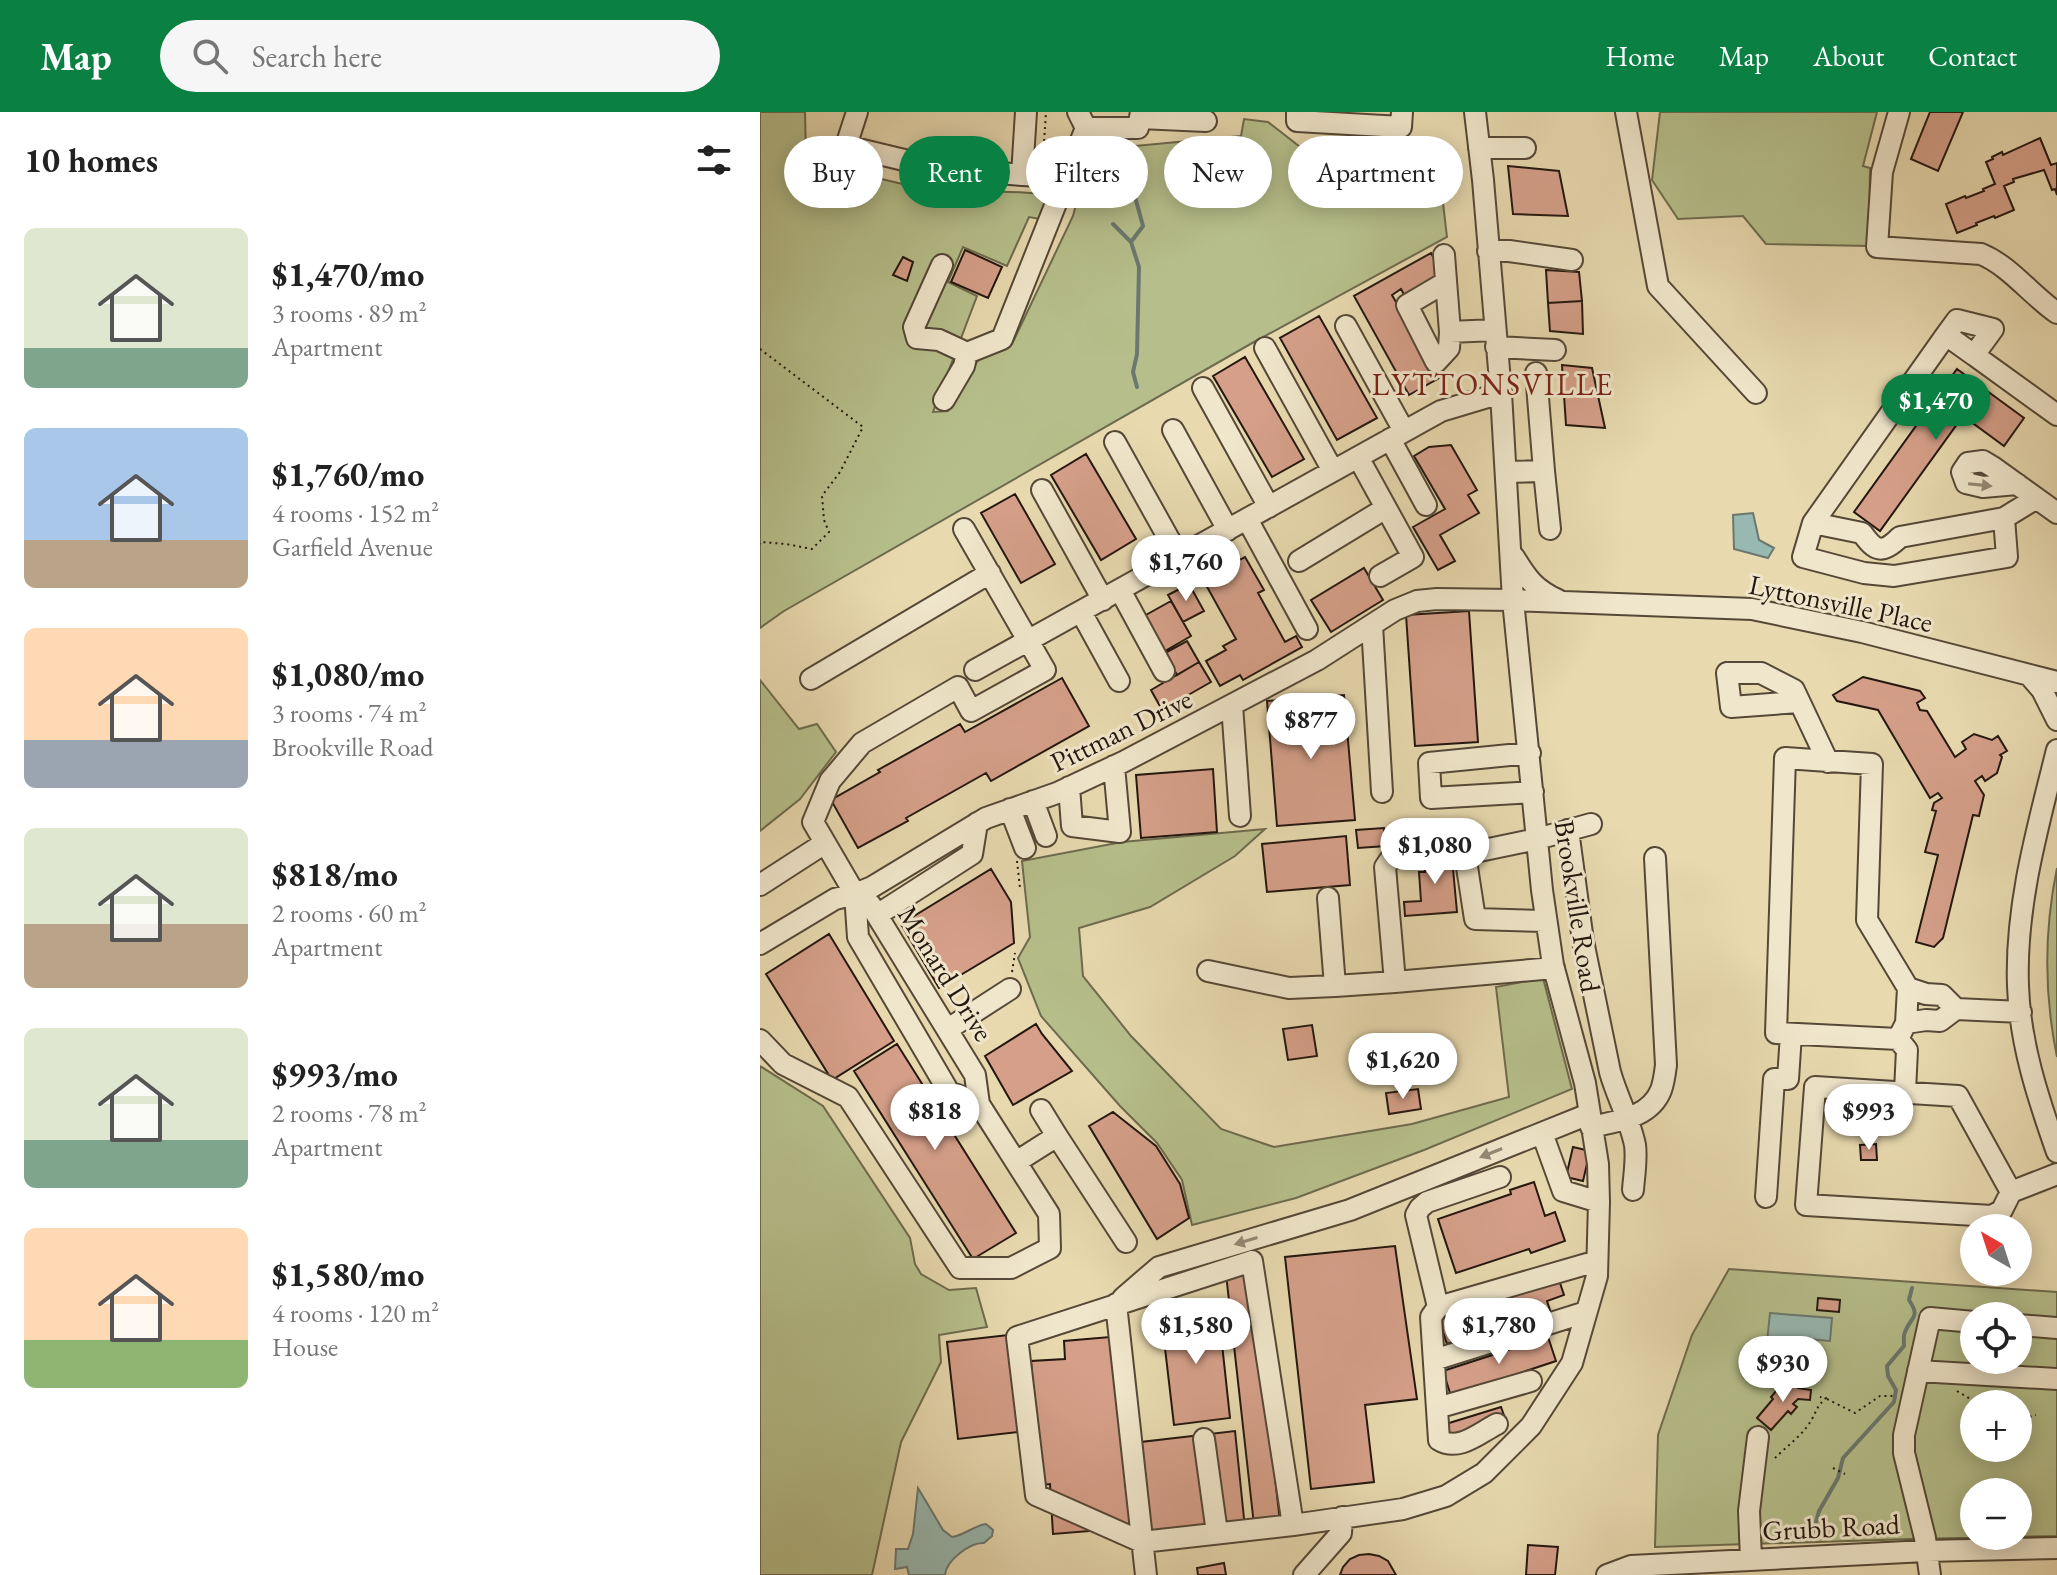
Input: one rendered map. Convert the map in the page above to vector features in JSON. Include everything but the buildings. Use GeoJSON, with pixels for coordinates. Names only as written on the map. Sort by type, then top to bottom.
{"type":"FeatureCollection","features":[{"type":"Feature","properties":{"kind":"street"},"geometry":{"type":"LineString","coordinates":[[857,112],[846,146],[933,167],[1026,175]]}},
{"type":"Feature","properties":{"kind":"street"},"geometry":{"type":"LineString","coordinates":[[1022,175],[1026,112]]}},
{"type":"Feature","properties":{"kind":"street"},"geometry":{"type":"LineString","coordinates":[[1297,112],[1297,121],[1401,127],[1402,112]]}},
{"type":"Feature","properties":{"kind":"street","name":"Brookville Road"},"geometry":{"type":"LineString","coordinates":[[1142,1542],[1403,1509],[1446,1496],[1484,1473],[1531,1426],[1572,1363],[1597,1276],[1598,1164],[1585,1083],[1554,968],[1537,839],[1513,600],[1501,393],[1475,112]]}},
{"type":"Feature","properties":{"kind":"street"},"geometry":{"type":"LineString","coordinates":[[1626,112],[1658,286],[1756,393]]}},
{"type":"Feature","properties":{"kind":"street"},"geometry":{"type":"LineString","coordinates":[[1899,112],[1882,172],[1877,247],[1981,254],[1994,259],[2057,313]]}},
{"type":"Feature","properties":{"kind":"street"},"geometry":{"type":"LineString","coordinates":[[1082,120],[1138,128],[1140,115],[1206,121]]}},
{"type":"Feature","properties":{"kind":"street"},"geometry":{"type":"LineString","coordinates":[[1479,148],[1525,148]]}},
{"type":"Feature","properties":{"kind":"street"},"geometry":{"type":"LineString","coordinates":[[942,265],[914,327],[917,338],[939,340],[967,353],[1002,339],[1055,208]]}},
{"type":"Feature","properties":{"kind":"street"},"geometry":{"type":"LineString","coordinates":[[1488,251],[1572,260]]}},
{"type":"Feature","properties":{"kind":"street"},"geometry":{"type":"LineString","coordinates":[[1444,255],[1450,332],[1449,348],[1436,362],[1407,305],[1446,282]]}},
{"type":"Feature","properties":{"kind":"street"},"geometry":{"type":"LineString","coordinates":[[1974,355],[1993,329],[1957,320],[1813,523],[1803,557],[1864,573],[1894,576],[2007,557],[2004,518]]}},
{"type":"Feature","properties":{"kind":"street"},"geometry":{"type":"LineString","coordinates":[[1346,326],[1426,505]]}},
{"type":"Feature","properties":{"kind":"street"},"geometry":{"type":"LineString","coordinates":[[1450,332],[1555,350]]}},
{"type":"Feature","properties":{"kind":"street"},"geometry":{"type":"LineString","coordinates":[[1946,335],[2057,415]]}},
{"type":"Feature","properties":{"kind":"street"},"geometry":{"type":"LineString","coordinates":[[1265,348],[1333,471]]}},
{"type":"Feature","properties":{"kind":"street"},"geometry":{"type":"LineString","coordinates":[[944,400],[964,366],[967,353]]}},
{"type":"Feature","properties":{"kind":"street"},"geometry":{"type":"LineString","coordinates":[[1536,373],[1550,529]]}},
{"type":"Feature","properties":{"kind":"street"},"geometry":{"type":"LineString","coordinates":[[1203,388],[1269,507]]}},
{"type":"Feature","properties":{"kind":"street"},"geometry":{"type":"LineString","coordinates":[[975,670],[1441,411],[1501,393]]}},
{"type":"Feature","properties":{"kind":"street"},"geometry":{"type":"LineString","coordinates":[[1173,430],[1228,530]]}},
{"type":"Feature","properties":{"kind":"street"},"geometry":{"type":"LineString","coordinates":[[1115,442],[1179,557]]}},
{"type":"Feature","properties":{"kind":"street"},"geometry":{"type":"LineString","coordinates":[[1358,457],[1413,557],[1380,576]]}},
{"type":"Feature","properties":{"kind":"street"},"geometry":{"type":"LineString","coordinates":[[1506,472],[1544,471]]}},
{"type":"Feature","properties":{"kind":"street"},"geometry":{"type":"LineString","coordinates":[[2017,484],[2057,513]]}},
{"type":"Feature","properties":{"kind":"street"},"geometry":{"type":"LineString","coordinates":[[1042,490],[1164,671]]}},
{"type":"Feature","properties":{"kind":"street"},"geometry":{"type":"LineString","coordinates":[[1813,523],[1862,533],[1872,547],[1881,550],[1900,537],[2004,518],[2035,499]]}},
{"type":"Feature","properties":{"kind":"street"},"geometry":{"type":"LineString","coordinates":[[1299,561],[1386,508]]}},
{"type":"Feature","properties":{"kind":"street"},"geometry":{"type":"LineString","coordinates":[[1247,519],[1307,629]]}},
{"type":"Feature","properties":{"kind":"street"},"geometry":{"type":"LineString","coordinates":[[855,894],[813,822],[830,781],[862,743],[958,687],[971,711],[1045,670],[964,529]]}},
{"type":"Feature","properties":{"kind":"street"},"geometry":{"type":"LineString","coordinates":[[1511,552],[1526,578],[1541,592],[1561,602]]}},
{"type":"Feature","properties":{"kind":"street"},"geometry":{"type":"LineString","coordinates":[[811,679],[990,573]]}},
{"type":"Feature","properties":{"kind":"street","name":"Pittman Drive"},"geometry":{"type":"LineString","coordinates":[[760,944],[835,899],[872,887],[977,823],[1069,787],[1232,705],[1317,660],[1395,610],[1417,601],[1437,599],[1513,600]]}},
{"type":"Feature","properties":{"kind":"street","name":"Lyttonsville Place"},"geometry":{"type":"LineString","coordinates":[[1513,600],[1770,612],[2057,682]]}},
{"type":"Feature","properties":{"kind":"street"},"geometry":{"type":"LineString","coordinates":[[1081,612],[1119,681]]}},
{"type":"Feature","properties":{"kind":"street"},"geometry":{"type":"LineString","coordinates":[[1372,625],[1382,792]]}},
{"type":"Feature","properties":{"kind":"street"},"geometry":{"type":"LineString","coordinates":[[2057,666],[2029,675],[2042,690],[2057,720]]}},
{"type":"Feature","properties":{"kind":"street"},"geometry":{"type":"LineString","coordinates":[[1799,702],[1828,762]]}},
{"type":"Feature","properties":{"kind":"street"},"geometry":{"type":"LineString","coordinates":[[1232,705],[1240,816]]}},
{"type":"Feature","properties":{"kind":"street"},"geometry":{"type":"LineString","coordinates":[[2057,750],[2030,860],[2018,985],[2034,1085],[2057,1152]]}},
{"type":"Feature","properties":{"kind":"street"},"geometry":{"type":"LineString","coordinates":[[1530,753],[1429,763],[1431,798],[1533,792]]}},
{"type":"Feature","properties":{"kind":"street"},"geometry":{"type":"LineString","coordinates":[[1905,1091],[1907,1050],[1902,1031],[1908,988],[1867,920],[1872,764],[1785,758],[1776,1033],[1902,1031],[1926,1020],[1940,1021],[1956,1009],[2021,1012]]}},
{"type":"Feature","properties":{"kind":"street"},"geometry":{"type":"LineString","coordinates":[[1069,787],[1072,826],[1120,832],[1114,766]]}},
{"type":"Feature","properties":{"kind":"street"},"geometry":{"type":"LineString","coordinates":[[1033,801],[1046,836]]}},
{"type":"Feature","properties":{"kind":"street"},"geometry":{"type":"LineString","coordinates":[[1010,809],[1025,848]]}},
{"type":"Feature","properties":{"kind":"street"},"geometry":{"type":"LineString","coordinates":[[877,915],[972,854],[977,823]]}},
{"type":"Feature","properties":{"kind":"street"},"geometry":{"type":"LineString","coordinates":[[1465,854],[1591,824]]}},
{"type":"Feature","properties":{"kind":"street"},"geometry":{"type":"LineString","coordinates":[[1568,830],[1583,941],[1610,1072],[1636,1149],[1633,1190]]}},
{"type":"Feature","properties":{"kind":"street"},"geometry":{"type":"LineString","coordinates":[[1395,982],[1385,867],[1403,841],[1443,837],[1465,854],[1475,919],[1546,921]]}},
{"type":"Feature","properties":{"kind":"street"},"geometry":{"type":"LineString","coordinates":[[760,885],[825,843]]}},
{"type":"Feature","properties":{"kind":"street"},"geometry":{"type":"LineString","coordinates":[[1116,1304],[1159,1267],[1350,1210],[1542,1133],[1590,1121],[1628,1119],[1647,1109],[1661,1091],[1666,1065],[1655,858]]}},
{"type":"Feature","properties":{"kind":"street","name":"Monard Drive"},"geometry":{"type":"LineString","coordinates":[[760,1040],[783,1064],[848,1097],[960,1268],[1011,1268],[1050,1248],[1049,1214],[979,1104],[975,1075],[870,904],[855,894]]}},
{"type":"Feature","properties":{"kind":"street","name":"Monard Drive"},"geometry":{"type":"LineString","coordinates":[[855,894],[858,937],[949,1092],[979,1104]]}},
{"type":"Feature","properties":{"kind":"street"},"geometry":{"type":"LineString","coordinates":[[1328,898],[1335,986]]}},
{"type":"Feature","properties":{"kind":"street"},"geometry":{"type":"LineString","coordinates":[[1208,971],[1289,988],[1554,968]]}},
{"type":"Feature","properties":{"kind":"street"},"geometry":{"type":"LineString","coordinates":[[1908,988],[1942,995],[1956,1009]]}},
{"type":"Feature","properties":{"kind":"street"},"geometry":{"type":"LineString","coordinates":[[948,1029],[1010,989]]}},
{"type":"Feature","properties":{"kind":"street"},"geometry":{"type":"LineString","coordinates":[[1766,1197],[1774,1079],[1788,1079],[1791,1034]]}},
{"type":"Feature","properties":{"kind":"street"},"geometry":{"type":"LineString","coordinates":[[2011,1192],[1958,1096],[1815,1087],[1806,1205],[1992,1216],[2002,1210],[2011,1192],[2057,1174]]}},
{"type":"Feature","properties":{"kind":"street"},"geometry":{"type":"LineString","coordinates":[[1041,1110],[1126,1242]]}},
{"type":"Feature","properties":{"kind":"street"},"geometry":{"type":"LineString","coordinates":[[1542,1133],[1563,1191],[1599,1202]]}},
{"type":"Feature","properties":{"kind":"street"},"geometry":{"type":"LineString","coordinates":[[1016,1162],[1057,1136]]}},
{"type":"Feature","properties":{"kind":"street"},"geometry":{"type":"LineString","coordinates":[[1438,1307],[1416,1215],[1427,1202],[1500,1177]]}},
{"type":"Feature","properties":{"kind":"street"},"geometry":{"type":"LineString","coordinates":[[1142,1542],[1036,1495],[1017,1337],[1252,1261],[1293,1525]]}},
{"type":"Feature","properties":{"kind":"street"},"geometry":{"type":"LineString","coordinates":[[1497,1424],[1460,1444],[1446,1444],[1439,1440],[1431,1317],[1438,1307],[1597,1261]]}},
{"type":"Feature","properties":{"kind":"street"},"geometry":{"type":"LineString","coordinates":[[1116,1304],[1146,1575]]}},
{"type":"Feature","properties":{"kind":"street"},"geometry":{"type":"LineString","coordinates":[[1434,1360],[1586,1312]]}},
{"type":"Feature","properties":{"kind":"street"},"geometry":{"type":"LineString","coordinates":[[1930,1575],[1925,1538],[1904,1453],[1904,1435],[1930,1318],[1960,1321]]}},
{"type":"Feature","properties":{"kind":"street"},"geometry":{"type":"LineString","coordinates":[[2032,1326],[2057,1328]]}},
{"type":"Feature","properties":{"kind":"street"},"geometry":{"type":"LineString","coordinates":[[1918,1371],[2057,1379]]}},
{"type":"Feature","properties":{"kind":"street"},"geometry":{"type":"LineString","coordinates":[[1437,1408],[1531,1381]]}},
{"type":"Feature","properties":{"kind":"street"},"geometry":{"type":"LineString","coordinates":[[1751,1559],[1749,1511],[1758,1437]]}},
{"type":"Feature","properties":{"kind":"street"},"geometry":{"type":"LineString","coordinates":[[1204,1439],[1217,1533]]}},
{"type":"Feature","properties":{"kind":"street"},"geometry":{"type":"LineString","coordinates":[[1304,1575],[1341,1533],[1342,1517]]}},
{"type":"Feature","properties":{"kind":"street","name":"Grubb Road"},"geometry":{"type":"LineString","coordinates":[[1608,1574],[1631,1566],[1751,1559],[2057,1548]]}},
{"type":"Feature","properties":{"kind":"path"},"geometry":{"type":"LineString","coordinates":[[1045,136],[1046,112]]}},
{"type":"Feature","properties":{"kind":"path"},"geometry":{"type":"LineString","coordinates":[[760,349],[863,427],[840,472],[822,496],[824,520],[829,532],[812,549],[786,544],[760,544]]}},
{"type":"Feature","properties":{"kind":"path"},"geometry":{"type":"LineString","coordinates":[[1020,888],[1017,862],[1025,848]]}},
{"type":"Feature","properties":{"kind":"path"},"geometry":{"type":"LineString","coordinates":[[1010,989],[1015,953]]}},
{"type":"Feature","properties":{"kind":"path"},"geometry":{"type":"LineString","coordinates":[[1953,1388],[1960,1392]]}},
{"type":"Feature","properties":{"kind":"path"},"geometry":{"type":"LineString","coordinates":[[1820,1397],[1855,1413],[1873,1399],[1887,1395],[1901,1396]]}},
{"type":"Feature","properties":{"kind":"path"},"geometry":{"type":"LineString","coordinates":[[1775,1458],[1802,1431],[1813,1417],[1814,1410],[1826,1398]]}},
{"type":"Feature","properties":{"kind":"path"},"geometry":{"type":"LineString","coordinates":[[2032,1416],[2036,1415]]}},
{"type":"Feature","properties":{"kind":"path"},"geometry":{"type":"LineString","coordinates":[[1833,1468],[1845,1474]]}},
{"type":"Feature","properties":{"kind":"green space"},"geometry":{"type":"Polygon","coordinates":[[[760,112],[805,112],[806,136],[784,136],[784,208],[883,208],[883,179],[899,183],[899,208],[1010,208],[1010,192],[1026,192],[1026,208],[1050,208],[1046,220],[1029,217],[1007,266],[963,247],[948,282],[977,296],[933,412],[948,411],[981,355],[1012,344],[1075,208],[1148,208],[1148,145],[1164,143],[1164,208],[1272,208],[1272,136],[1241,136],[1244,119],[1268,122],[1288,138],[1288,208],[1444,208],[1447,237],[1254,342],[784,611],[760,628],[760,112]]]}},
{"type":"Feature","properties":{"kind":"green space"},"geometry":{"type":"Polygon","coordinates":[[[1660,112],[1877,112],[1863,166],[1870,168],[1869,246],[1766,244],[1743,216],[1678,219],[1652,180],[1660,112]]]}},
{"type":"Feature","properties":{"kind":"green space"},"geometry":{"type":"Polygon","coordinates":[[[760,680],[799,729],[817,724],[836,752],[800,799],[760,831],[760,680]]]}},
{"type":"Feature","properties":{"kind":"green space"},"geometry":{"type":"Polygon","coordinates":[[[1265,829],[1235,856],[1150,907],[1079,928],[1083,976],[1131,1036],[1221,1129],[1274,1147],[1412,1124],[1509,1097],[1496,987],[1543,978],[1572,1089],[1296,1198],[1192,1225],[1182,1180],[1157,1143],[1041,1016],[1018,958],[1030,937],[1022,861],[1122,842],[1265,829]]]}},
{"type":"Feature","properties":{"kind":"green space"},"geometry":{"type":"Polygon","coordinates":[[[2057,868],[2057,1057],[2047,962],[2057,868]]]}},
{"type":"Feature","properties":{"kind":"green space"},"geometry":{"type":"Polygon","coordinates":[[[760,1066],[823,1106],[910,1238],[915,1264],[921,1274],[949,1290],[976,1288],[987,1327],[939,1335],[941,1362],[901,1442],[872,1575],[760,1575],[760,1066]]]}},
{"type":"Feature","properties":{"kind":"green space"},"geometry":{"type":"Polygon","coordinates":[[[1729,1269],[2057,1292],[2057,1536],[2032,1537],[2032,1478],[1960,1478],[1960,1538],[1655,1547],[1658,1435],[1692,1335],[1729,1269]]]}},
{"type":"Feature","properties":{"kind":"water"},"geometry":{"type":"Polygon","coordinates":[[[1753,513],[1759,540],[1774,548],[1768,558],[1734,549],[1733,515],[1753,513]]]}},
{"type":"Feature","properties":{"kind":"water"},"geometry":{"type":"Polygon","coordinates":[[[1770,1313],[1832,1318],[1830,1341],[1808,1339],[1805,1368],[1749,1362],[1752,1342],[1767,1342],[1770,1313]]]}},
{"type":"Feature","properties":{"kind":"water"},"geometry":{"type":"Polygon","coordinates":[[[918,1488],[943,1530],[952,1537],[986,1524],[993,1530],[992,1536],[984,1543],[973,1545],[954,1558],[945,1575],[909,1575],[907,1567],[895,1569],[896,1549],[908,1549],[913,1534],[918,1488]]]}},
{"type":"Feature","properties":{"kind":"waterway"},"geometry":{"type":"LineString","coordinates":[[1131,242],[1143,226],[1138,208]]}},
{"type":"Feature","properties":{"kind":"waterway"},"geometry":{"type":"LineString","coordinates":[[1113,224],[1131,242],[1139,267],[1137,354],[1133,372],[1137,387]]}},
{"type":"Feature","properties":{"kind":"waterway"},"geometry":{"type":"LineString","coordinates":[[1814,1530],[1819,1511],[1838,1478],[1843,1458],[1894,1402],[1896,1390],[1888,1376],[1887,1366],[1904,1346],[1904,1334],[1914,1317],[1909,1300],[1912,1288]]}},
{"type":"Feature","properties":{"kind":"district","name":"LYTTONSVILLE"},"geometry":{"type":"Point","coordinates":[1493,385]}}]}
